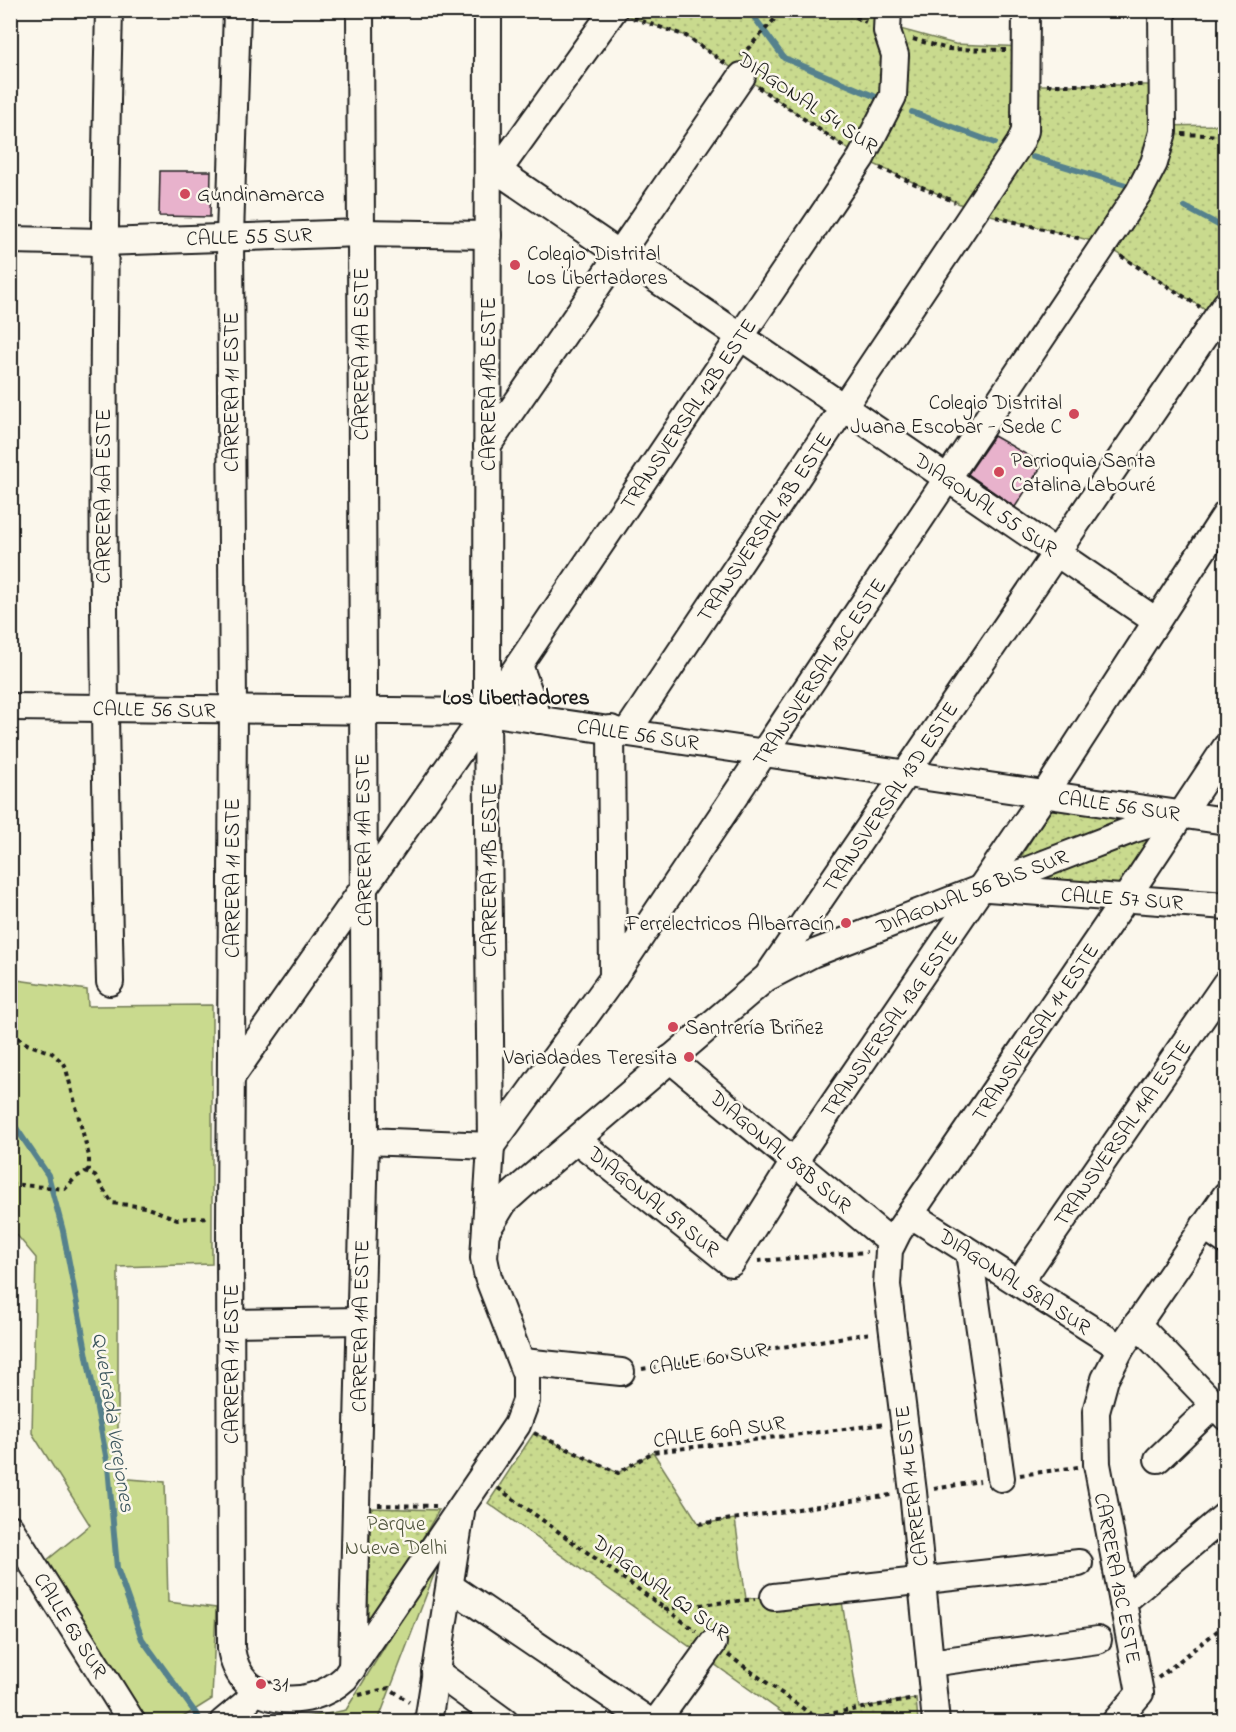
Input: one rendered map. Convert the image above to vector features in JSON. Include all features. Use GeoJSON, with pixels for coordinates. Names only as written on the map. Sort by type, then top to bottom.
{"type":"FeatureCollection","features":[{"type":"Feature","properties":{"kind":"street","name":"CARRERA 10A ESTE"},"geometry":{"type":"LineString","coordinates":[[108,10],[103,242],[104,708],[110,982]]}},
{"type":"Feature","properties":{"kind":"street","name":"CARRERA 11 ESTE"},"geometry":{"type":"LineString","coordinates":[[237,10],[230,236],[233,709],[230,1223],[231,1648],[237,1669],[256,1689]]}},
{"type":"Feature","properties":{"kind":"street","name":"CARRERA 11A ESTE"},"geometry":{"type":"LineString","coordinates":[[352,1669],[365,1141],[360,10]]}},
{"type":"Feature","properties":{"kind":"street","name":"CARRERA 11B ESTE"},"geometry":{"type":"LineString","coordinates":[[256,1689],[283,1700],[305,1700],[327,1692],[352,1669],[518,1425],[526,1401],[523,1362],[488,1277],[484,1258],[491,1146],[487,446],[488,235],[493,168],[488,10]]}},
{"type":"Feature","properties":{"kind":"street"},"geometry":{"type":"LineString","coordinates":[[1025,85],[1026,10]]}},
{"type":"Feature","properties":{"kind":"street"},"geometry":{"type":"LineString","coordinates":[[1162,10],[1163,132]]}},
{"type":"Feature","properties":{"kind":"street"},"geometry":{"type":"LineString","coordinates":[[493,168],[613,11]]}},
{"type":"Feature","properties":{"kind":"street","name":"TRANSVERSAL 12B ESTE"},"geometry":{"type":"LineString","coordinates":[[232,1076],[487,712],[861,158],[886,115],[893,96],[895,55],[887,21]]}},
{"type":"Feature","properties":{"kind":"street"},"geometry":{"type":"LineString","coordinates":[[487,446],[742,76]]}},
{"type":"Feature","properties":{"kind":"street","name":"TRANSVERSAL 13B ESTE"},"geometry":{"type":"LineString","coordinates":[[619,731],[844,407],[1020,143],[1025,131],[1025,85]]}},
{"type":"Feature","properties":{"kind":"street","name":"TRANSVERSAL 13C ESTE"},"geometry":{"type":"LineString","coordinates":[[491,1146],[613,978],[1139,192],[1154,163],[1163,132]]}},
{"type":"Feature","properties":{"kind":"street","name":"DIAGONAL 55 SUR"},"geometry":{"type":"LineString","coordinates":[[493,168],[1156,621]]}},
{"type":"Feature","properties":{"kind":"street","name":"CALLE 55 SUR"},"geometry":{"type":"LineString","coordinates":[[10,240],[103,242],[360,233],[488,235]]}},
{"type":"Feature","properties":{"kind":"street","name":"TRANSVERSAL 13D ESTE"},"geometry":{"type":"LineString","coordinates":[[487,1230],[504,1202],[767,977],[1221,311]]}},
{"type":"Feature","properties":{"kind":"street","name":"TRANSVERSAL 13G ESTE"},"geometry":{"type":"LineString","coordinates":[[731,1263],[794,1162],[1045,794],[1226,514]]}},
{"type":"Feature","properties":{"kind":"street"},"geometry":{"type":"LineString","coordinates":[[519,665],[539,720]]}},
{"type":"Feature","properties":{"kind":"street","name":"CALLE 56 SUR"},"geometry":{"type":"LineString","coordinates":[[10,707],[487,712],[1226,821]]}},
{"type":"Feature","properties":{"kind":"street"},"geometry":{"type":"LineString","coordinates":[[613,978],[619,731]]}},
{"type":"Feature","properties":{"kind":"street","name":"TRANSVERSAL 14 ESTE"},"geometry":{"type":"LineString","coordinates":[[891,1247],[910,1214],[1126,898],[1226,747]]}},
{"type":"Feature","properties":{"kind":"street","name":"DIAGONAL 56 BIS SUR"},"geometry":{"type":"LineString","coordinates":[[767,977],[812,954],[1134,828],[1182,814]]}},
{"type":"Feature","properties":{"kind":"street","name":"CALLE 57 SUR"},"geometry":{"type":"LineString","coordinates":[[982,888],[1226,906]]}},
{"type":"Feature","properties":{"kind":"street","name":"TRANSVERSAL 14A ESTE"},"geometry":{"type":"LineString","coordinates":[[1019,1283],[1226,983]]}},
{"type":"Feature","properties":{"kind":"street","name":"DIAGONAL 58B SUR"},"geometry":{"type":"LineString","coordinates":[[670,1059],[794,1162],[891,1247]]}},
{"type":"Feature","properties":{"kind":"street","name":"DIAGONAL 59 SUR"},"geometry":{"type":"LineString","coordinates":[[577,1140],[731,1263]]}},
{"type":"Feature","properties":{"kind":"street"},"geometry":{"type":"LineString","coordinates":[[365,1141],[491,1146]]}},
{"type":"Feature","properties":{"kind":"street","name":"CARRERA 13C ESTE"},"geometry":{"type":"LineString","coordinates":[[1140,1693],[1097,1464],[1094,1430],[1097,1404],[1105,1379],[1121,1348],[1226,1195]]}},
{"type":"Feature","properties":{"kind":"street","name":"DIAGONAL 58A SUR"},"geometry":{"type":"LineString","coordinates":[[910,1214],[1121,1348]]}},
{"type":"Feature","properties":{"kind":"street"},"geometry":{"type":"LineString","coordinates":[[1204,1226],[1226,1241]]}},
{"type":"Feature","properties":{"kind":"street","name":"CARRERA 14 ESTE"},"geometry":{"type":"LineString","coordinates":[[891,1247],[887,1285],[922,1580],[936,1722]]}},
{"type":"Feature","properties":{"kind":"street"},"geometry":{"type":"LineString","coordinates":[[969,1252],[1001,1478]]}},
{"type":"Feature","properties":{"kind":"street"},"geometry":{"type":"LineString","coordinates":[[231,1323],[361,1321]]}},
{"type":"Feature","properties":{"kind":"street"},"geometry":{"type":"LineString","coordinates":[[1137,1324],[1222,1412],[1158,1459]]}},
{"type":"Feature","properties":{"kind":"street","name":"CALLE 60 SUR"},"geometry":{"type":"LineString","coordinates":[[523,1362],[621,1372]]}},
{"type":"Feature","properties":{"kind":"street"},"geometry":{"type":"LineString","coordinates":[[428,1718],[451,1587],[462,1506]]}},
{"type":"Feature","properties":{"kind":"street"},"geometry":{"type":"LineString","coordinates":[[1123,1602],[1226,1515]]}},
{"type":"Feature","properties":{"kind":"street","name":"CALLE 63 SUR"},"geometry":{"type":"LineString","coordinates":[[10,1528],[132,1722]]}},
{"type":"Feature","properties":{"kind":"street"},"geometry":{"type":"LineString","coordinates":[[774,1597],[1079,1563]]}},
{"type":"Feature","properties":{"kind":"street"},"geometry":{"type":"LineString","coordinates":[[451,1587],[650,1722]]}},
{"type":"Feature","properties":{"kind":"street"},"geometry":{"type":"LineString","coordinates":[[930,1663],[1098,1640]]}},
{"type":"Feature","properties":{"kind":"street"},"geometry":{"type":"LineString","coordinates":[[656,1722],[712,1643]]}},
{"type":"Feature","properties":{"kind":"street"},"geometry":{"type":"LineString","coordinates":[[435,1671],[505,1722]]}},
{"type":"Feature","properties":{"kind":"street"},"geometry":{"type":"LineString","coordinates":[[223,1722],[246,1703],[256,1689]]}},
{"type":"Feature","properties":{"kind":"street"},"geometry":{"type":"LineString","coordinates":[[1115,1722],[1140,1693]]}},
{"type":"Feature","properties":{"kind":"path"},"geometry":{"type":"LineString","coordinates":[[756,41],[783,10]]}},
{"type":"Feature","properties":{"kind":"path"},"geometry":{"type":"LineString","coordinates":[[839,10],[887,21],[948,49],[1025,50]]}},
{"type":"Feature","properties":{"kind":"path","name":"DIAGONAL 54 SUR"},"geometry":{"type":"LineString","coordinates":[[613,11],[686,36],[861,158],[975,211],[1104,244],[1221,311]]}},
{"type":"Feature","properties":{"kind":"path"},"geometry":{"type":"LineString","coordinates":[[1025,85],[1163,85]]}},
{"type":"Feature","properties":{"kind":"path"},"geometry":{"type":"LineString","coordinates":[[1163,132],[1226,136]]}},
{"type":"Feature","properties":{"kind":"path"},"geometry":{"type":"LineString","coordinates":[[10,1032],[27,1044],[52,1053],[65,1065],[89,1155],[89,1169],[65,1189],[10,1184]]}},
{"type":"Feature","properties":{"kind":"path"},"geometry":{"type":"LineString","coordinates":[[85,1172],[95,1176],[112,1203],[145,1207],[177,1220],[207,1217],[230,1223]]}},
{"type":"Feature","properties":{"kind":"path"},"geometry":{"type":"LineString","coordinates":[[731,1263],[891,1247]]}},
{"type":"Feature","properties":{"kind":"path","name":"CALLE 60 SUR"},"geometry":{"type":"LineString","coordinates":[[621,1372],[893,1330]]}},
{"type":"Feature","properties":{"kind":"path","name":"CALLE 60A SUR"},"geometry":{"type":"LineString","coordinates":[[518,1425],[618,1473],[653,1452],[903,1422]]}},
{"type":"Feature","properties":{"kind":"path","name":"DIAGONAL 62 SUR"},"geometry":{"type":"LineString","coordinates":[[482,1477],[822,1722]]}},
{"type":"Feature","properties":{"kind":"path"},"geometry":{"type":"LineString","coordinates":[[356,1505],[462,1506]]}},
{"type":"Feature","properties":{"kind":"path"},"geometry":{"type":"LineString","coordinates":[[664,1608],[774,1597]]}},
{"type":"Feature","properties":{"kind":"path"},"geometry":{"type":"LineString","coordinates":[[1140,1693],[1226,1624]]}},
{"type":"Feature","properties":{"kind":"path"},"geometry":{"type":"LineString","coordinates":[[355,1696],[389,1688],[428,1718]]}},
{"type":"Feature","properties":{"kind":"path"},"geometry":{"type":"LineString","coordinates":[[815,1716],[933,1696]]}},
{"type":"Feature","properties":{"kind":"green space"},"geometry":{"type":"Polygon","coordinates":[[[613,11],[899,11],[900,29],[955,44],[1026,47],[1026,85],[1154,85],[1157,126],[1225,125],[1225,304],[1216,317],[1104,244],[975,211],[861,158],[686,36],[613,11]]]}},
{"type":"Feature","properties":{"kind":"green space"},"geometry":{"type":"Polygon","coordinates":[[[1052,806],[1139,815],[1017,863],[1052,806]]]}},
{"type":"Feature","properties":{"kind":"green space"},"geometry":{"type":"Polygon","coordinates":[[[1161,825],[1120,886],[1028,881],[1161,825]]]}},
{"type":"Feature","properties":{"kind":"green space"},"geometry":{"type":"Polygon","coordinates":[[[10,979],[87,990],[88,1006],[212,1005],[212,1264],[118,1267],[118,1478],[165,1482],[168,1602],[216,1608],[212,1699],[177,1721],[145,1721],[117,1671],[46,1561],[90,1525],[32,1433],[36,1258],[11,1228],[10,979]]]}},
{"type":"Feature","properties":{"kind":"green space"},"geometry":{"type":"Polygon","coordinates":[[[534,1433],[618,1473],[653,1452],[699,1524],[735,1519],[746,1599],[840,1589],[859,1708],[916,1698],[918,1721],[794,1721],[488,1503],[534,1433]]]}},
{"type":"Feature","properties":{"kind":"green space","name":"Parque Nueva Delhi"},"geometry":{"type":"Polygon","coordinates":[[[371,1508],[439,1510],[367,1633],[371,1508]]]}},
{"type":"Feature","properties":{"kind":"green space"},"geometry":{"type":"Polygon","coordinates":[[[443,1551],[378,1721],[238,1722],[252,1711],[299,1717],[346,1710],[443,1551]]]}},
{"type":"Feature","properties":{"kind":"building","name":"Gundinamarca"},"geometry":{"type":"Polygon","coordinates":[[[160,171],[211,171],[210,217],[159,216],[160,171]]]}},
{"type":"Feature","properties":{"kind":"building","name":"Parrioquia Santa Catalina Labouré"},"geometry":{"type":"Polygon","coordinates":[[[994,436],[1043,464],[1015,507],[968,474],[994,436]]]}},
{"type":"Feature","properties":{"kind":"waterway"},"geometry":{"type":"LineString","coordinates":[[749,10],[784,58],[876,97]]}},
{"type":"Feature","properties":{"kind":"waterway"},"geometry":{"type":"LineString","coordinates":[[912,112],[995,143]]}},
{"type":"Feature","properties":{"kind":"waterway"},"geometry":{"type":"LineString","coordinates":[[1033,157],[1126,185]]}},
{"type":"Feature","properties":{"kind":"waterway"},"geometry":{"type":"LineString","coordinates":[[1185,207],[1226,229]]}},
{"type":"Feature","properties":{"kind":"waterway","name":"Quebrada Verejones"},"geometry":{"type":"LineString","coordinates":[[10,1119],[48,1175],[63,1231],[108,1466],[117,1568],[142,1639],[202,1722]]}},
{"type":"Feature","properties":{"kind":"place","name":"Gundinamarca"},"geometry":{"type":"Point","coordinates":[185,194]}},
{"type":"Feature","properties":{"kind":"place","name":"Colegio Distrital Los Libertadores"},"geometry":{"type":"Point","coordinates":[515,265]}},
{"type":"Feature","properties":{"kind":"place","name":"Colegio Distrital Juana Escobar - Sede C"},"geometry":{"type":"Point","coordinates":[1074,414]}},
{"type":"Feature","properties":{"kind":"place","name":"Parrioquia Santa Catalina Labouré"},"geometry":{"type":"Point","coordinates":[999,472]}},
{"type":"Feature","properties":{"kind":"place","name":"Ferrelectricos Albarracín"},"geometry":{"type":"Point","coordinates":[846,923]}},
{"type":"Feature","properties":{"kind":"place","name":"Santrería Briñez"},"geometry":{"type":"Point","coordinates":[673,1027]}},
{"type":"Feature","properties":{"kind":"place","name":"Variadades Teresita"},"geometry":{"type":"Point","coordinates":[689,1057]}},
{"type":"Feature","properties":{"kind":"place","name":"31"},"geometry":{"type":"Point","coordinates":[261,1684]}},
{"type":"Feature","properties":{"kind":"district","name":"Los Libertadores"},"geometry":{"type":"Point","coordinates":[516,696]}}]}
